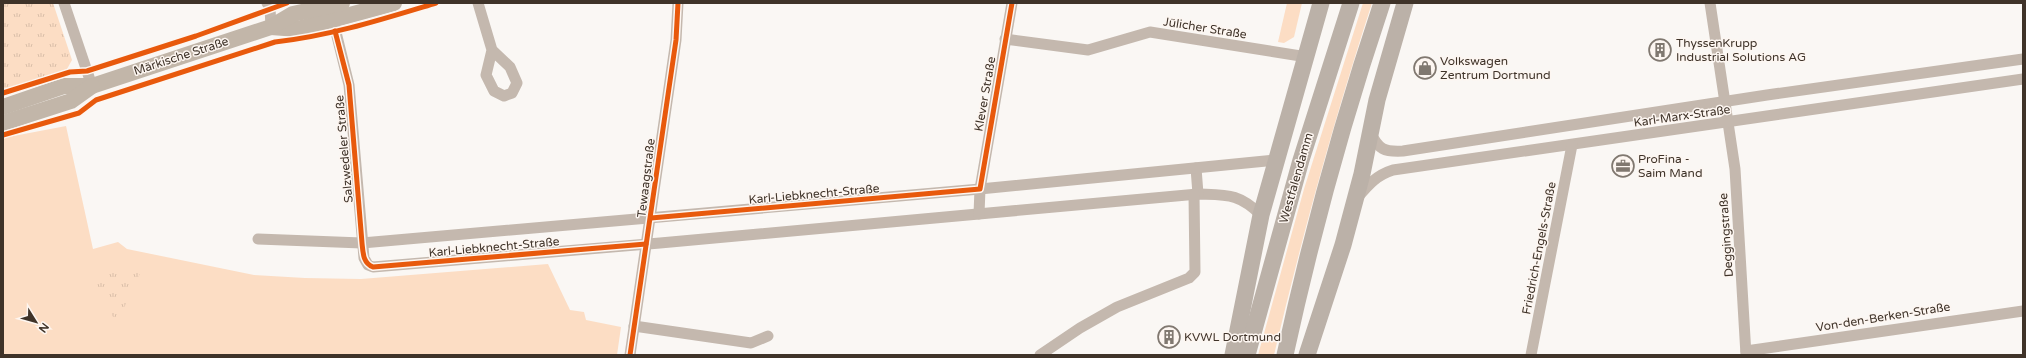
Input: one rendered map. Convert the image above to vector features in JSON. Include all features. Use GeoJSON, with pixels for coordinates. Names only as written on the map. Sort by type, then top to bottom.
{"type":"FeatureCollection","features":[{"type":"Feature","properties":{"kind":"main road","name":"Märkische Straße"},"geometry":{"type":"LineString","coordinates":[[3,123],[71,101],[92,86],[271,28],[293,14],[342,3]]}},
{"type":"Feature","properties":{"kind":"main road","name":"Märkische Straße"},"geometry":{"type":"LineString","coordinates":[[271,28],[298,29],[394,3]]}},
{"type":"Feature","properties":{"kind":"main road","name":"Westfalendamm"},"geometry":{"type":"LineString","coordinates":[[1233,355],[1261,215],[1307,57],[1321,3]]}},
{"type":"Feature","properties":{"kind":"main road","name":"Westfalendamm"},"geometry":{"type":"LineString","coordinates":[[1247,355],[1299,167],[1351,3]]}},
{"type":"Feature","properties":{"kind":"main road"},"geometry":{"type":"LineString","coordinates":[[1285,355],[1324,190],[1356,79],[1382,3]]}},
{"type":"Feature","properties":{"kind":"main road"},"geometry":{"type":"LineString","coordinates":[[1307,355],[1343,245],[1355,200],[1389,52],[1405,3]]}},
{"type":"Feature","properties":{"kind":"main road","name":"Märkische Straße"},"geometry":{"type":"LineString","coordinates":[[3,107],[64,86],[92,86]]}},
{"type":"Feature","properties":{"kind":"street"},"geometry":{"type":"LineString","coordinates":[[64,3],[92,86]]}},
{"type":"Feature","properties":{"kind":"street"},"geometry":{"type":"LineString","coordinates":[[266,3],[270,8],[271,28]]}},
{"type":"Feature","properties":{"kind":"street"},"geometry":{"type":"LineString","coordinates":[[478,3],[492,50]]}},
{"type":"Feature","properties":{"kind":"street","name":"Tewaagstraße"},"geometry":{"type":"LineString","coordinates":[[630,355],[676,40],[678,3]]}},
{"type":"Feature","properties":{"kind":"street","name":"Klever Straße"},"geometry":{"type":"LineString","coordinates":[[980,189],[1012,3]]}},
{"type":"Feature","properties":{"kind":"street","name":"Deggingstraße"},"geometry":{"type":"LineString","coordinates":[[1710,3],[1726,102],[1737,199],[1746,353]]}},
{"type":"Feature","properties":{"kind":"street","name":"Salzwedeler Straße"},"geometry":{"type":"LineString","coordinates":[[332,20],[349,85],[362,243],[364,258],[368,265]]}},
{"type":"Feature","properties":{"kind":"street","name":"Jülicher Straße"},"geometry":{"type":"LineString","coordinates":[[1005,39],[1088,50],[1150,32],[1307,57]]}},
{"type":"Feature","properties":{"kind":"street","name":"Karl-Marx-Straße"},"geometry":{"type":"LineString","coordinates":[[1370,132],[1376,145],[1382,150],[1403,151],[2023,59]]}},
{"type":"Feature","properties":{"kind":"street","name":"Karl-Marx-Straße"},"geometry":{"type":"LineString","coordinates":[[1355,200],[1372,180],[1381,174],[1394,170],[1572,145],[1728,118],[2023,79]]}},
{"type":"Feature","properties":{"kind":"street","name":"Friedrich-Engels-Straße"},"geometry":{"type":"LineString","coordinates":[[1531,355],[1572,145]]}},
{"type":"Feature","properties":{"kind":"street","name":"Karl-Liebknecht-Straße"},"geometry":{"type":"LineString","coordinates":[[258,239],[362,243],[980,189],[1276,160]]}},
{"type":"Feature","properties":{"kind":"street"},"geometry":{"type":"LineString","coordinates":[[1040,355],[1080,328],[1117,307],[1189,278],[1195,272],[1196,168]]}},
{"type":"Feature","properties":{"kind":"street"},"geometry":{"type":"LineString","coordinates":[[979,214],[980,189]]}},
{"type":"Feature","properties":{"kind":"street","name":"Karl-Liebknecht-Straße"},"geometry":{"type":"LineString","coordinates":[[368,265],[373,267],[646,244],[1196,194],[1237,197],[1251,205],[1261,215]]}},
{"type":"Feature","properties":{"kind":"street","name":"Von-den-Berken-Straße"},"geometry":{"type":"LineString","coordinates":[[1746,353],[2023,311]]}},
{"type":"Feature","properties":{"kind":"street"},"geometry":{"type":"LineString","coordinates":[[634,326],[751,343],[768,336]]}},
{"type":"Feature","properties":{"kind":"green space"},"geometry":{"type":"Polygon","coordinates":[[[3,3],[53,3],[72,60],[67,69],[3,91],[3,3]]]}},
{"type":"Feature","properties":{"kind":"green space"},"geometry":{"type":"Polygon","coordinates":[[[1287,3],[1302,3],[1294,37],[1284,43],[1278,42],[1287,3]]]}},
{"type":"Feature","properties":{"kind":"green space"},"geometry":{"type":"Polygon","coordinates":[[[1363,3],[1372,3],[1319,178],[1274,355],[1258,355],[1304,189],[1363,3]]]}},
{"type":"Feature","properties":{"kind":"green space"},"geometry":{"type":"Polygon","coordinates":[[[66,126],[93,249],[118,242],[127,249],[254,275],[305,278],[361,279],[548,264],[570,310],[584,312],[586,320],[621,327],[617,355],[3,355],[3,138],[66,126]]]}},
{"type":"Feature","properties":{"kind":"green space"},"geometry":{"type":"Polygon","coordinates":[[[103,267],[143,267],[117,323],[105,303],[98,286],[98,272],[103,267]]]}},
{"type":"Feature","properties":{"kind":"cycle path"},"geometry":{"type":"LineString","coordinates":[[3,93],[70,72],[87,71],[196,36],[287,3]]}},
{"type":"Feature","properties":{"kind":"cycle path"},"geometry":{"type":"LineString","coordinates":[[3,135],[79,113],[96,100],[275,42],[316,36],[376,21],[436,3]]}},
{"type":"Feature","properties":{"kind":"cycle path"},"geometry":{"type":"LineString","coordinates":[[630,355],[676,40],[678,3]]}},
{"type":"Feature","properties":{"kind":"cycle path"},"geometry":{"type":"LineString","coordinates":[[651,218],[980,189],[1012,3]]}},
{"type":"Feature","properties":{"kind":"cycle path"},"geometry":{"type":"LineString","coordinates":[[335,31],[349,85],[363,250],[367,263],[373,267],[646,244]]}},
{"type":"Feature","properties":{"kind":"place","name":"ThyssenKrupp Industrial Solutions AG"},"geometry":{"type":"Point","coordinates":[1660,50]}},
{"type":"Feature","properties":{"kind":"place","name":"Volkswagen Zentrum Dortmund"},"geometry":{"type":"Point","coordinates":[1425,68]}},
{"type":"Feature","properties":{"kind":"place","name":"ProFina - Saim Mand"},"geometry":{"type":"Point","coordinates":[1623,166]}},
{"type":"Feature","properties":{"kind":"place","name":"KVWL Dortmund"},"geometry":{"type":"Point","coordinates":[1169,337]}}]}
